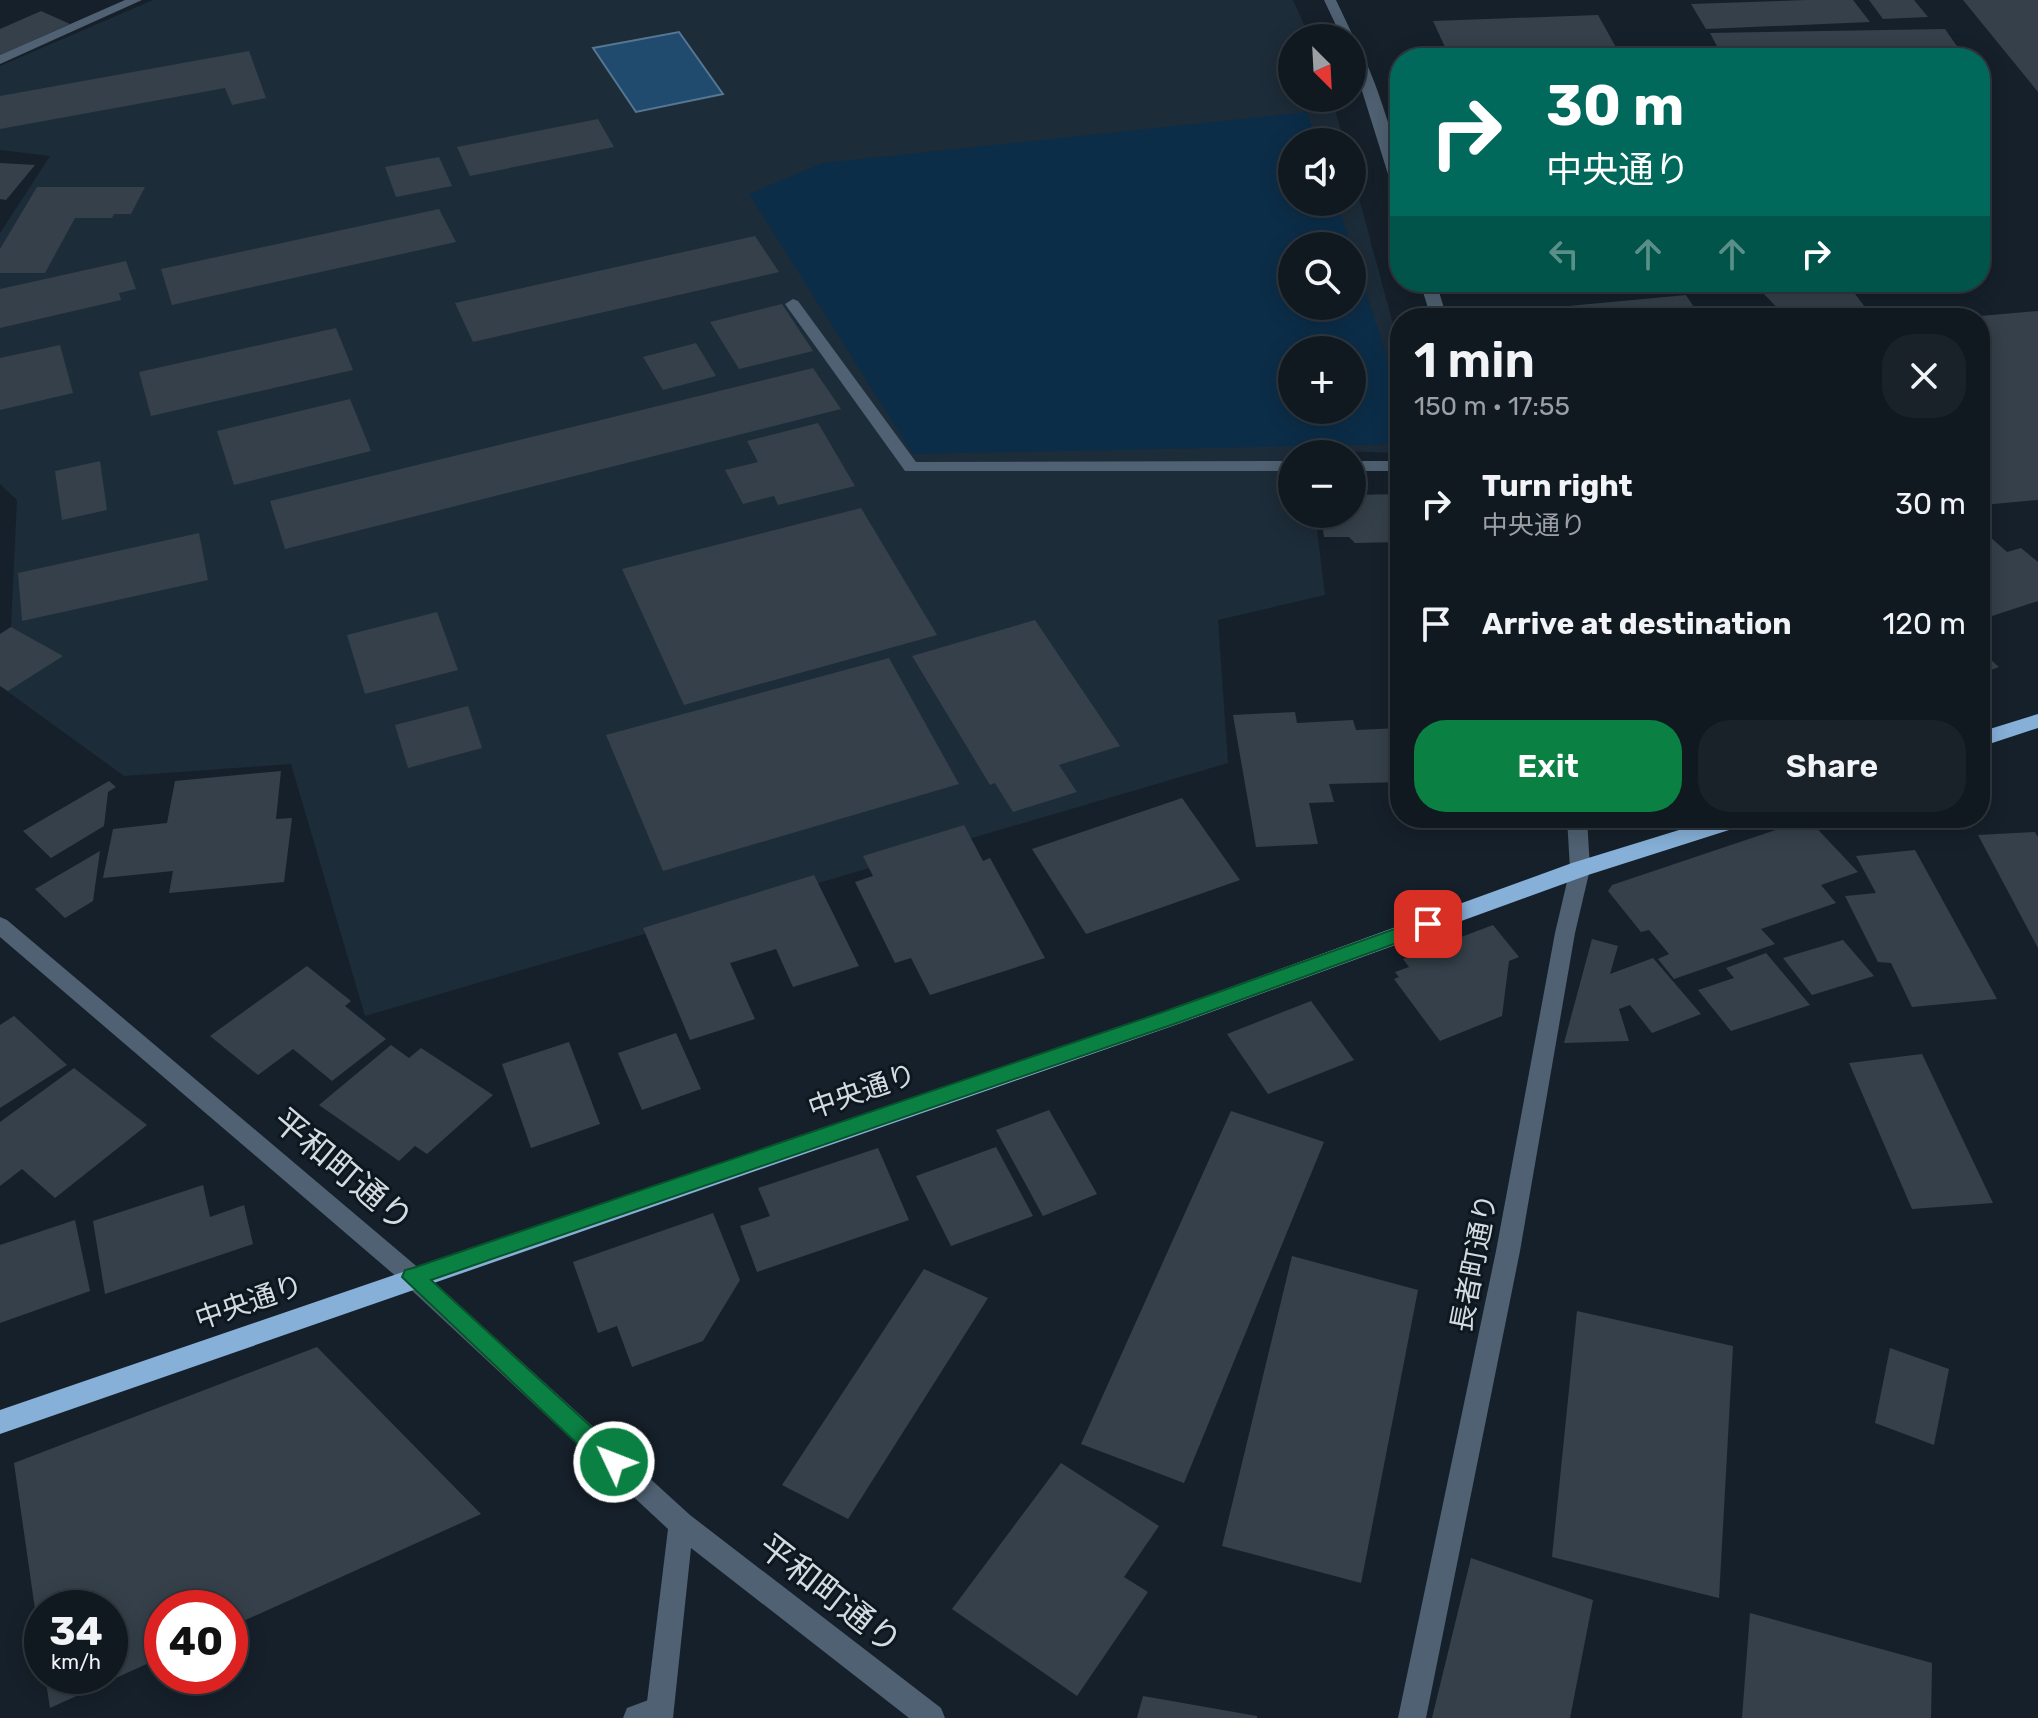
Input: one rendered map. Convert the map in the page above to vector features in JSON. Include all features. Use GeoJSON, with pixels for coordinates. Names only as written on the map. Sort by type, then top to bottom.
{"type":"FeatureCollection","features":[{"type":"Feature","properties":{"kind":"highway"},"geometry":{"type":"LineString","coordinates":[[1990,737],[2038,721]]}},
{"type":"Feature","properties":{"kind":"highway","name":"中央通り"},"geometry":{"type":"LineString","coordinates":[[0,1422],[1170,1018],[1580,869],[1711,828]]}},
{"type":"Feature","properties":{"kind":"street"},"geometry":{"type":"LineString","coordinates":[[0,60],[136,0]]}},
{"type":"Feature","properties":{"kind":"street"},"geometry":{"type":"LineString","coordinates":[[1330,0],[1341,24]]}},
{"type":"Feature","properties":{"kind":"street"},"geometry":{"type":"LineString","coordinates":[[1366,87],[1390,160]]}},
{"type":"Feature","properties":{"kind":"street"},"geometry":{"type":"LineString","coordinates":[[793,304],[911,467],[1278,466]]}},
{"type":"Feature","properties":{"kind":"street"},"geometry":{"type":"LineString","coordinates":[[1366,466],[1390,466]]}},
{"type":"Feature","properties":{"kind":"street","name":"長者町通り"},"geometry":{"type":"LineString","coordinates":[[1412,1718],[1508,1251],[1580,869],[1578,828]]}},
{"type":"Feature","properties":{"kind":"street","name":"平和町通り"},"geometry":{"type":"LineString","coordinates":[[0,925],[413,1277],[681,1524],[931,1718]]}},
{"type":"Feature","properties":{"kind":"street"},"geometry":{"type":"LineString","coordinates":[[652,1715],[681,1524]]}},
{"type":"Feature","properties":{"kind":"shaded area"},"geometry":{"type":"Polygon","coordinates":[[[153,0],[1293,0],[1304,24],[1278,24],[1278,112],[1336,112],[1340,128],[1278,128],[1278,216],[1364,216],[1390,313],[1390,453],[1366,452],[1366,440],[1278,440],[1278,528],[1317,528],[1325,595],[1218,620],[1228,763],[365,1016],[291,764],[124,776],[0,686],[0,634],[11,627],[17,500],[0,484],[0,233],[50,156],[0,150],[0,66],[153,0]]]}},
{"type":"Feature","properties":{"kind":"shaded area"},"geometry":{"type":"Polygon","coordinates":[[[679,32],[723,94],[636,112],[593,48],[679,32]]]}},
{"type":"Feature","properties":{"kind":"shaded area"},"geometry":{"type":"Polygon","coordinates":[[[1307,112],[1312,128],[1278,128],[1278,216],[1341,216],[1347,232],[1278,232],[1278,320],[1366,320],[1366,293],[1390,366],[1390,444],[1366,445],[1366,440],[1278,440],[1278,447],[913,454],[749,194],[823,163],[1307,112]]]}},
{"type":"Feature","properties":{"kind":"building"},"geometry":{"type":"Polygon","coordinates":[[[1853,0],[1870,22],[1706,29],[1691,4],[1853,0]]]}},
{"type":"Feature","properties":{"kind":"building"},"geometry":{"type":"Polygon","coordinates":[[[1869,0],[1914,0],[1928,17],[1883,19],[1869,0]]]}},
{"type":"Feature","properties":{"kind":"building"},"geometry":{"type":"Polygon","coordinates":[[[1963,0],[2038,0],[2038,92],[1963,0]]]}},
{"type":"Feature","properties":{"kind":"building"},"geometry":{"type":"Polygon","coordinates":[[[41,11],[70,24],[0,55],[0,29],[41,11]]]}},
{"type":"Feature","properties":{"kind":"building"},"geometry":{"type":"Polygon","coordinates":[[[1598,15],[1616,48],[1445,48],[1433,21],[1598,15]]]}},
{"type":"Feature","properties":{"kind":"building"},"geometry":{"type":"Polygon","coordinates":[[[1945,29],[1958,48],[1718,48],[1710,33],[1945,29]]]}},
{"type":"Feature","properties":{"kind":"building"},"geometry":{"type":"Polygon","coordinates":[[[249,51],[266,98],[232,105],[225,88],[0,129],[0,96],[249,51]]]}},
{"type":"Feature","properties":{"kind":"building"},"geometry":{"type":"Polygon","coordinates":[[[598,119],[614,147],[470,176],[457,147],[598,119]]]}},
{"type":"Feature","properties":{"kind":"building"},"geometry":{"type":"Polygon","coordinates":[[[439,157],[452,186],[396,197],[385,167],[439,157]]]}},
{"type":"Feature","properties":{"kind":"building"},"geometry":{"type":"Polygon","coordinates":[[[0,163],[35,165],[6,200],[0,199],[0,163]]]}},
{"type":"Feature","properties":{"kind":"building"},"geometry":{"type":"Polygon","coordinates":[[[37,187],[145,187],[131,214],[114,214],[112,218],[75,218],[45,273],[0,273],[0,249],[37,187]]]}},
{"type":"Feature","properties":{"kind":"building"},"geometry":{"type":"Polygon","coordinates":[[[439,209],[456,242],[172,305],[161,269],[439,209]]]}},
{"type":"Feature","properties":{"kind":"building"},"geometry":{"type":"Polygon","coordinates":[[[755,236],[779,272],[473,342],[455,303],[755,236]]]}},
{"type":"Feature","properties":{"kind":"building"},"geometry":{"type":"Polygon","coordinates":[[[126,261],[136,289],[119,293],[121,300],[0,328],[0,289],[126,261]]]}},
{"type":"Feature","properties":{"kind":"building"},"geometry":{"type":"Polygon","coordinates":[[[1854,292],[1866,308],[1777,308],[1764,294],[1854,292]]]}},
{"type":"Feature","properties":{"kind":"building"},"geometry":{"type":"Polygon","coordinates":[[[1686,295],[1694,308],[1547,308],[1686,295]]]}},
{"type":"Feature","properties":{"kind":"building"},"geometry":{"type":"Polygon","coordinates":[[[782,304],[813,351],[739,369],[710,322],[782,304]]]}},
{"type":"Feature","properties":{"kind":"building"},"geometry":{"type":"Polygon","coordinates":[[[2038,311],[2038,500],[1990,504],[1990,315],[2038,311]]]}},
{"type":"Feature","properties":{"kind":"building"},"geometry":{"type":"Polygon","coordinates":[[[336,328],[353,370],[151,416],[139,372],[336,328]]]}},
{"type":"Feature","properties":{"kind":"building"},"geometry":{"type":"Polygon","coordinates":[[[696,343],[716,376],[663,390],[643,357],[696,343]]]}},
{"type":"Feature","properties":{"kind":"building"},"geometry":{"type":"Polygon","coordinates":[[[60,345],[73,393],[0,410],[0,358],[60,345]]]}},
{"type":"Feature","properties":{"kind":"building"},"geometry":{"type":"Polygon","coordinates":[[[813,368],[841,409],[285,549],[270,501],[813,368]]]}},
{"type":"Feature","properties":{"kind":"building"},"geometry":{"type":"Polygon","coordinates":[[[350,399],[371,451],[234,485],[217,431],[350,399]]]}},
{"type":"Feature","properties":{"kind":"building"},"geometry":{"type":"Polygon","coordinates":[[[818,423],[855,486],[778,505],[774,496],[743,504],[725,470],[758,462],[747,441],[818,423]]]}},
{"type":"Feature","properties":{"kind":"building"},"geometry":{"type":"Polygon","coordinates":[[[100,461],[107,510],[62,520],[55,471],[100,461]]]}},
{"type":"Feature","properties":{"kind":"building"},"geometry":{"type":"Polygon","coordinates":[[[1390,494],[1390,542],[1355,543],[1349,537],[1324,537],[1323,528],[1366,528],[1366,495],[1390,494]]]}},
{"type":"Feature","properties":{"kind":"building"},"geometry":{"type":"Polygon","coordinates":[[[861,508],[937,635],[684,705],[622,569],[861,508]]]}},
{"type":"Feature","properties":{"kind":"building"},"geometry":{"type":"Polygon","coordinates":[[[199,533],[208,580],[22,621],[18,573],[199,533]]]}},
{"type":"Feature","properties":{"kind":"building"},"geometry":{"type":"Polygon","coordinates":[[[1990,537],[2007,552],[2021,548],[2038,562],[2038,601],[1990,617],[1990,537]]]}},
{"type":"Feature","properties":{"kind":"building"},"geometry":{"type":"Polygon","coordinates":[[[437,612],[458,670],[365,694],[347,635],[437,612]]]}},
{"type":"Feature","properties":{"kind":"building"},"geometry":{"type":"Polygon","coordinates":[[[1035,620],[1120,746],[1059,765],[1077,792],[1013,812],[995,783],[990,785],[912,656],[1035,620]]]}},
{"type":"Feature","properties":{"kind":"building"},"geometry":{"type":"Polygon","coordinates":[[[11,627],[63,656],[8,691],[0,686],[0,634],[11,627]]]}},
{"type":"Feature","properties":{"kind":"building"},"geometry":{"type":"Polygon","coordinates":[[[889,658],[959,784],[663,871],[606,735],[889,658]]]}},
{"type":"Feature","properties":{"kind":"building"},"geometry":{"type":"Polygon","coordinates":[[[1990,659],[1999,667],[1990,670],[1990,659]]]}},
{"type":"Feature","properties":{"kind":"building"},"geometry":{"type":"Polygon","coordinates":[[[468,706],[482,748],[408,768],[395,725],[468,706]]]}},
{"type":"Feature","properties":{"kind":"building"},"geometry":{"type":"Polygon","coordinates":[[[1295,712],[1297,723],[1353,720],[1356,730],[1390,728],[1390,782],[1329,784],[1334,802],[1309,803],[1318,844],[1256,847],[1233,715],[1295,712]]]}},
{"type":"Feature","properties":{"kind":"building"},"geometry":{"type":"Polygon","coordinates":[[[281,771],[276,819],[292,818],[284,882],[169,893],[173,871],[103,878],[113,829],[167,823],[175,781],[281,771]]]}},
{"type":"Feature","properties":{"kind":"building"},"geometry":{"type":"Polygon","coordinates":[[[109,781],[116,787],[108,792],[104,826],[51,858],[23,831],[109,781]]]}},
{"type":"Feature","properties":{"kind":"building"},"geometry":{"type":"Polygon","coordinates":[[[1182,798],[1240,880],[1086,934],[1032,849],[1182,798]]]}},
{"type":"Feature","properties":{"kind":"building"},"geometry":{"type":"Polygon","coordinates":[[[964,825],[983,861],[990,858],[1045,958],[930,995],[911,958],[895,963],[855,882],[873,876],[863,856],[964,825]]]}},
{"type":"Feature","properties":{"kind":"building"},"geometry":{"type":"Polygon","coordinates":[[[1781,828],[1816,828],[1858,872],[1821,885],[1836,903],[1761,929],[1775,944],[1674,979],[1658,959],[1669,954],[1649,930],[1641,932],[1608,891],[1612,885],[1781,828]]]}},
{"type":"Feature","properties":{"kind":"building"},"geometry":{"type":"Polygon","coordinates":[[[2035,832],[2038,837],[2038,948],[1978,835],[2035,832]]]}},
{"type":"Feature","properties":{"kind":"building"},"geometry":{"type":"Polygon","coordinates":[[[1915,850],[1997,999],[1912,1007],[1891,963],[1878,962],[1845,896],[1876,893],[1856,856],[1915,850]]]}},
{"type":"Feature","properties":{"kind":"building"},"geometry":{"type":"Polygon","coordinates":[[[100,851],[93,901],[65,918],[35,889],[100,851]]]}},
{"type":"Feature","properties":{"kind":"building"},"geometry":{"type":"Polygon","coordinates":[[[814,875],[859,966],[793,987],[776,949],[730,963],[755,1019],[690,1040],[643,928],[814,875]]]}},
{"type":"Feature","properties":{"kind":"building"},"geometry":{"type":"Polygon","coordinates":[[[1493,925],[1519,957],[1509,961],[1502,1016],[1440,1041],[1394,979],[1399,977],[1395,972],[1409,967],[1403,959],[1493,925]]]}},
{"type":"Feature","properties":{"kind":"building"},"geometry":{"type":"Polygon","coordinates":[[[1592,939],[1618,946],[1610,974],[1653,958],[1701,1014],[1652,1033],[1630,1005],[1619,1009],[1629,1041],[1564,1043],[1592,939]]]}},
{"type":"Feature","properties":{"kind":"building"},"geometry":{"type":"Polygon","coordinates":[[[1843,940],[1874,976],[1812,995],[1783,958],[1843,940]]]}},
{"type":"Feature","properties":{"kind":"building"},"geometry":{"type":"Polygon","coordinates":[[[1766,953],[1810,1005],[1731,1031],[1698,990],[1734,978],[1726,968],[1766,953]]]}},
{"type":"Feature","properties":{"kind":"building"},"geometry":{"type":"Polygon","coordinates":[[[307,966],[351,1001],[345,1006],[386,1039],[332,1081],[293,1049],[258,1075],[210,1036],[307,966]]]}},
{"type":"Feature","properties":{"kind":"building"},"geometry":{"type":"Polygon","coordinates":[[[1311,1001],[1354,1060],[1268,1094],[1227,1034],[1311,1001]]]}},
{"type":"Feature","properties":{"kind":"building"},"geometry":{"type":"Polygon","coordinates":[[[14,1016],[67,1065],[0,1108],[0,1025],[14,1016]]]}},
{"type":"Feature","properties":{"kind":"building"},"geometry":{"type":"Polygon","coordinates":[[[676,1033],[701,1089],[642,1110],[618,1053],[676,1033]]]}},
{"type":"Feature","properties":{"kind":"building"},"geometry":{"type":"Polygon","coordinates":[[[569,1042],[600,1124],[531,1148],[502,1064],[569,1042]]]}},
{"type":"Feature","properties":{"kind":"building"},"geometry":{"type":"Polygon","coordinates":[[[391,1045],[409,1058],[421,1048],[493,1095],[427,1154],[415,1146],[399,1161],[319,1105],[391,1045]]]}},
{"type":"Feature","properties":{"kind":"building"},"geometry":{"type":"Polygon","coordinates":[[[1922,1054],[1993,1203],[1912,1209],[1849,1063],[1922,1054]]]}},
{"type":"Feature","properties":{"kind":"building"},"geometry":{"type":"Polygon","coordinates":[[[74,1068],[147,1125],[55,1198],[22,1169],[0,1186],[0,1122],[74,1068]]]}},
{"type":"Feature","properties":{"kind":"building"},"geometry":{"type":"Polygon","coordinates":[[[1049,1110],[1097,1194],[1043,1216],[996,1130],[1049,1110]]]}},
{"type":"Feature","properties":{"kind":"building"},"geometry":{"type":"Polygon","coordinates":[[[1231,1111],[1324,1142],[1184,1483],[1081,1444],[1231,1111]]]}},
{"type":"Feature","properties":{"kind":"building"},"geometry":{"type":"Polygon","coordinates":[[[996,1147],[1033,1216],[951,1246],[916,1176],[996,1147]]]}},
{"type":"Feature","properties":{"kind":"building"},"geometry":{"type":"Polygon","coordinates":[[[878,1148],[909,1220],[757,1272],[740,1226],[770,1216],[758,1188],[878,1148]]]}},
{"type":"Feature","properties":{"kind":"building"},"geometry":{"type":"Polygon","coordinates":[[[203,1185],[210,1217],[244,1205],[253,1244],[105,1294],[93,1221],[203,1185]]]}},
{"type":"Feature","properties":{"kind":"building"},"geometry":{"type":"Polygon","coordinates":[[[713,1213],[740,1280],[703,1341],[632,1367],[617,1326],[598,1333],[573,1262],[713,1213]]]}},
{"type":"Feature","properties":{"kind":"building"},"geometry":{"type":"Polygon","coordinates":[[[75,1220],[90,1291],[0,1323],[0,1245],[75,1220]]]}},
{"type":"Feature","properties":{"kind":"building"},"geometry":{"type":"Polygon","coordinates":[[[1292,1256],[1418,1290],[1361,1583],[1222,1546],[1292,1256]]]}},
{"type":"Feature","properties":{"kind":"building"},"geometry":{"type":"Polygon","coordinates":[[[924,1269],[988,1298],[848,1519],[782,1485],[924,1269]]]}},
{"type":"Feature","properties":{"kind":"building"},"geometry":{"type":"Polygon","coordinates":[[[1577,1311],[1733,1346],[1719,1598],[1552,1557],[1577,1311]]]}},
{"type":"Feature","properties":{"kind":"building"},"geometry":{"type":"Polygon","coordinates":[[[317,1347],[481,1514],[248,1619],[248,1590],[144,1590],[144,1665],[128,1672],[128,1590],[32,1590],[14,1463],[317,1347]]]}},
{"type":"Feature","properties":{"kind":"building"},"geometry":{"type":"Polygon","coordinates":[[[1890,1348],[1949,1369],[1934,1445],[1875,1423],[1890,1348]]]}},
{"type":"Feature","properties":{"kind":"building"},"geometry":{"type":"Polygon","coordinates":[[[1061,1463],[1159,1526],[1124,1577],[1148,1592],[1077,1696],[952,1609],[1061,1463]]]}},
{"type":"Feature","properties":{"kind":"building"},"geometry":{"type":"Polygon","coordinates":[[[1471,1558],[1593,1600],[1570,1718],[1432,1718],[1471,1558]]]}},
{"type":"Feature","properties":{"kind":"building"},"geometry":{"type":"Polygon","coordinates":[[[1750,1613],[1932,1663],[1931,1718],[1742,1718],[1750,1613]]]}},
{"type":"Feature","properties":{"kind":"building"},"geometry":{"type":"Polygon","coordinates":[[[48,1694],[81,1694],[50,1708],[48,1694]]]}},
{"type":"Feature","properties":{"kind":"building"},"geometry":{"type":"Polygon","coordinates":[[[1143,1696],[1257,1716],[1257,1718],[1137,1718],[1143,1696]]]}},
{"type":"Feature","properties":{"kind":"route"},"geometry":{"type":"LineString","coordinates":[[614,1462],[413,1277],[1170,1018],[1428,924]]}}]}
